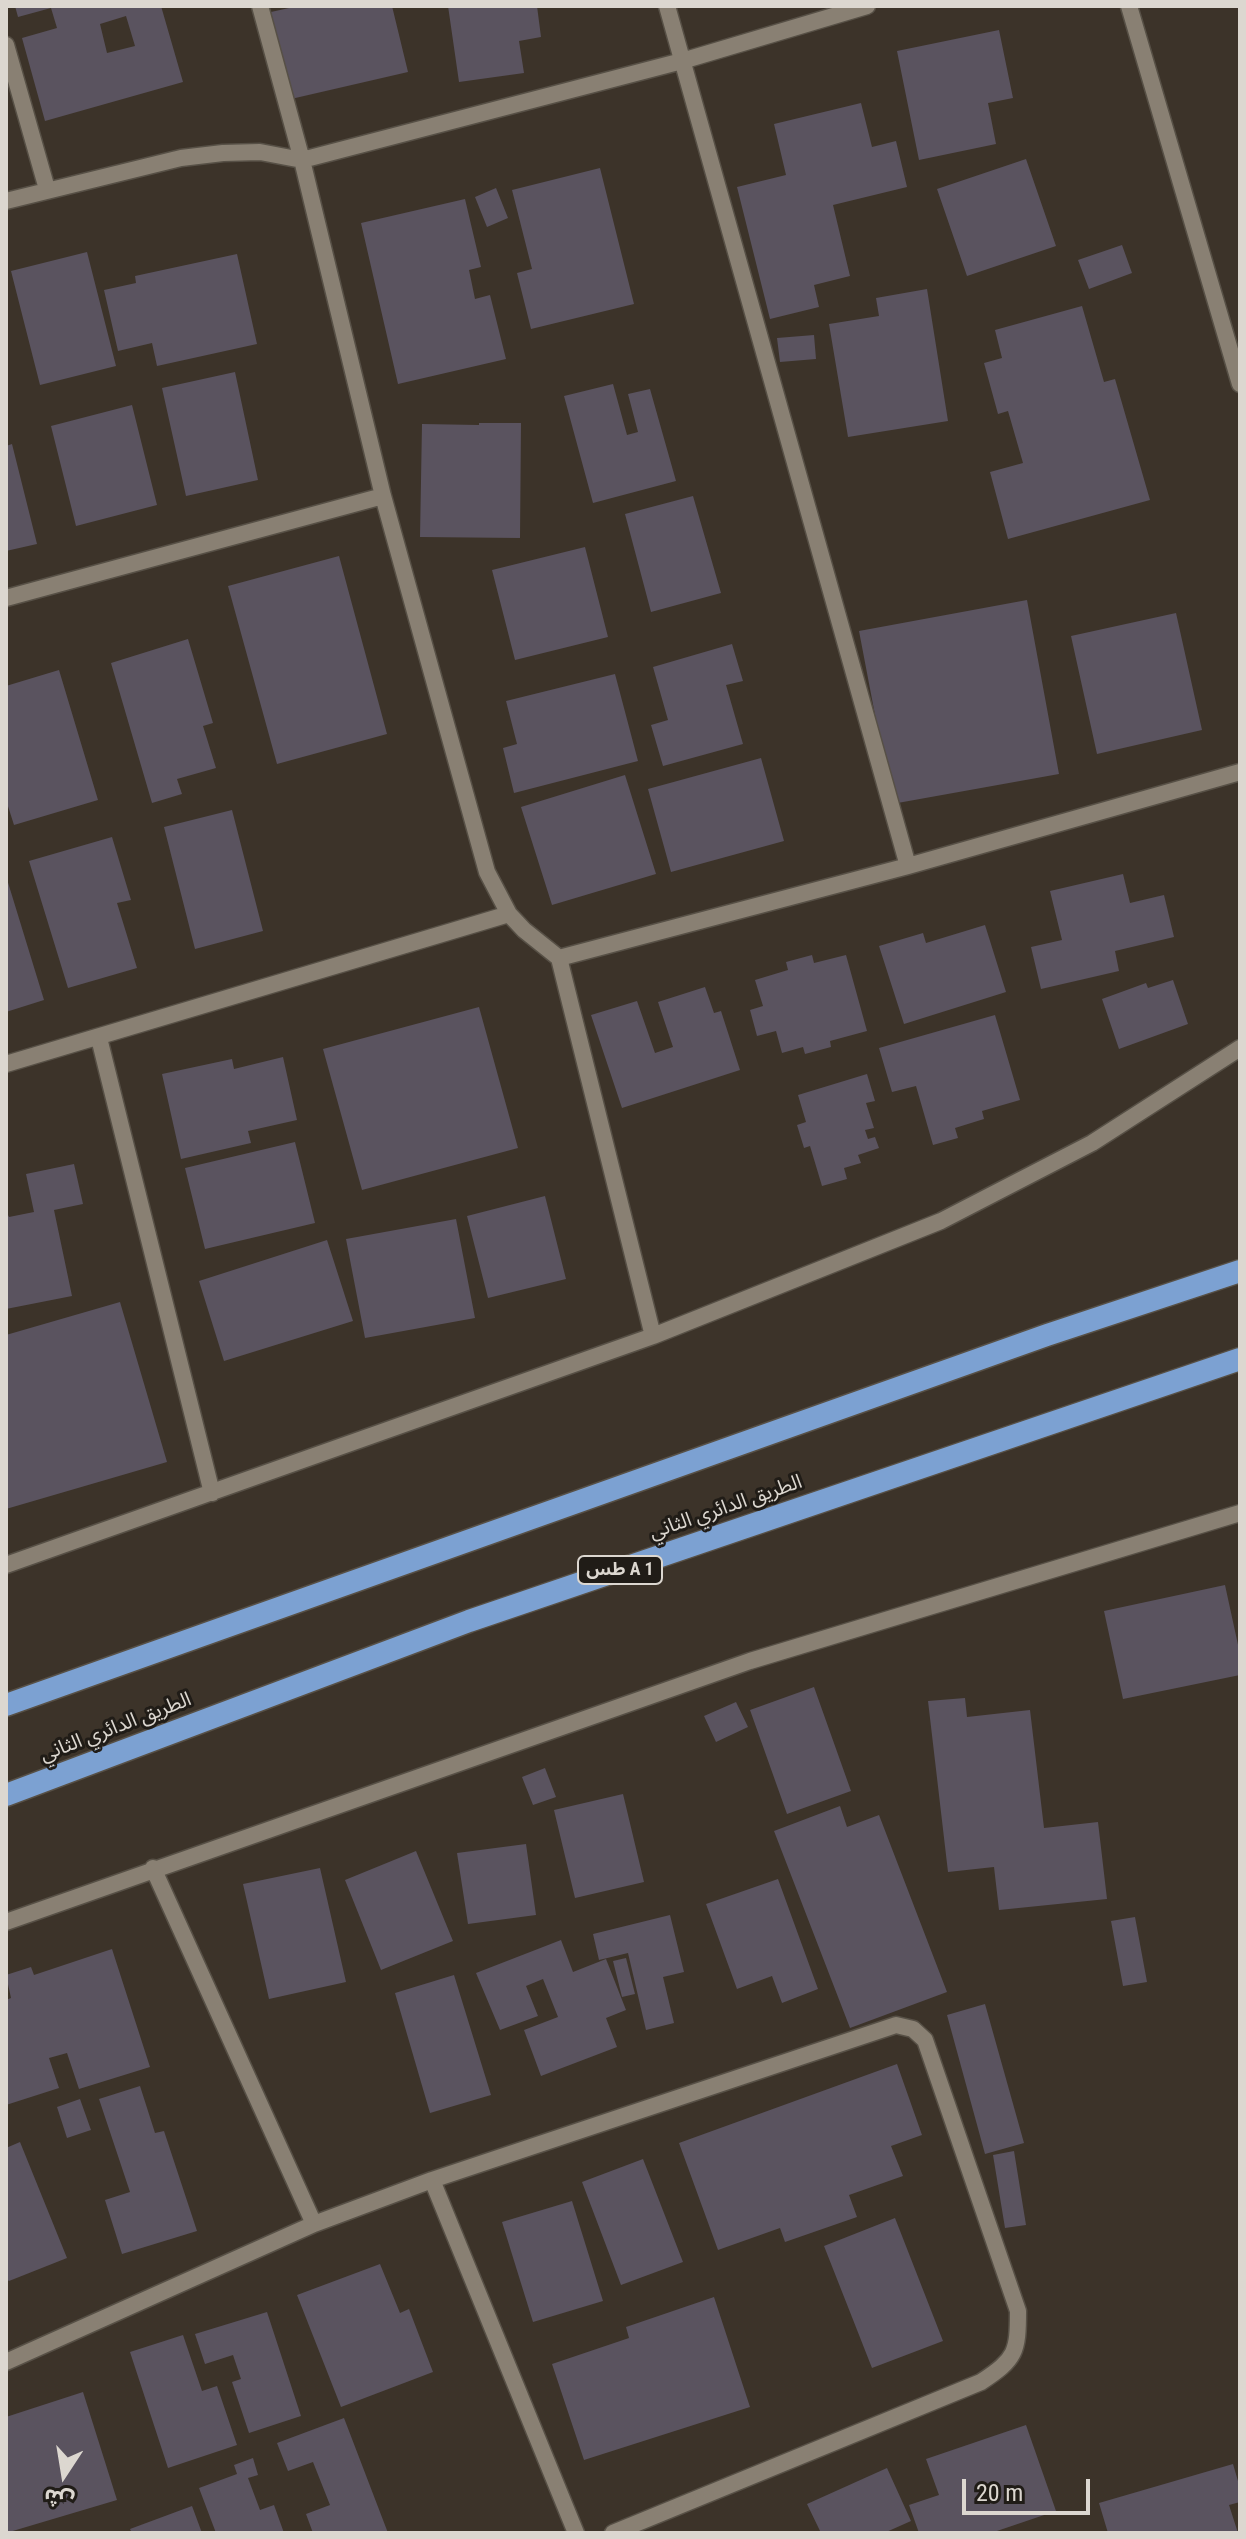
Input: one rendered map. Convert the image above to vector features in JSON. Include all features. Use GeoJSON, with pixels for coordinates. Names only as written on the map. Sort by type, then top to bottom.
{"type":"FeatureCollection","features":[{"type":"Feature","properties":{"kind":"highway"},"geometry":{"type":"LineString","coordinates":[[6,1705],[1032,1341],[1240,1271]]}},
{"type":"Feature","properties":{"kind":"highway","name":"الطريق الدائري الثاني"},"geometry":{"type":"LineString","coordinates":[[6,1795],[469,1621],[1240,1359]]}},
{"type":"Feature","properties":{"kind":"street"},"geometry":{"type":"LineString","coordinates":[[260,6],[302,160],[383,496],[487,872],[509,914],[559,958],[653,1336]]}},
{"type":"Feature","properties":{"kind":"street"},"geometry":{"type":"LineString","coordinates":[[667,6],[908,866]]}},
{"type":"Feature","properties":{"kind":"street"},"geometry":{"type":"LineString","coordinates":[[6,201],[181,158],[260,152],[302,160],[682,61],[867,6]]}},
{"type":"Feature","properties":{"kind":"street"},"geometry":{"type":"LineString","coordinates":[[1129,6],[1240,384]]}},
{"type":"Feature","properties":{"kind":"street"},"geometry":{"type":"LineString","coordinates":[[6,45],[47,189]]}},
{"type":"Feature","properties":{"kind":"street"},"geometry":{"type":"LineString","coordinates":[[6,598],[383,496]]}},
{"type":"Feature","properties":{"kind":"street"},"geometry":{"type":"LineString","coordinates":[[559,958],[908,866],[1240,772]]}},
{"type":"Feature","properties":{"kind":"street"},"geometry":{"type":"LineString","coordinates":[[6,1064],[509,914]]}},
{"type":"Feature","properties":{"kind":"street"},"geometry":{"type":"LineString","coordinates":[[99,1038],[212,1493]]}},
{"type":"Feature","properties":{"kind":"street"},"geometry":{"type":"LineString","coordinates":[[6,1565],[653,1336],[941,1221],[1092,1143],[1240,1048]]}},
{"type":"Feature","properties":{"kind":"street"},"geometry":{"type":"LineString","coordinates":[[6,1922],[750,1661],[1240,1513]]}},
{"type":"Feature","properties":{"kind":"street"},"geometry":{"type":"LineString","coordinates":[[153,1868],[314,2224]]}},
{"type":"Feature","properties":{"kind":"street"},"geometry":{"type":"LineString","coordinates":[[6,2362],[314,2224],[432,2180],[896,2025],[913,2029],[925,2040],[1018,2311],[1018,2342],[1009,2362],[981,2382],[613,2533]]}},
{"type":"Feature","properties":{"kind":"street"},"geometry":{"type":"LineString","coordinates":[[432,2180],[576,2533]]}},
{"type":"Feature","properties":{"kind":"building"},"geometry":{"type":"Polygon","coordinates":[[[15,6],[161,6],[183,82],[45,121],[22,38],[57,28],[51,8],[18,17],[15,6]],[[126,16],[100,24],[107,53],[135,46],[126,16]]]}},
{"type":"Feature","properties":{"kind":"building"},"geometry":{"type":"Polygon","coordinates":[[[298,6],[392,6],[408,72],[291,99],[271,12],[298,6]]]}},
{"type":"Feature","properties":{"kind":"building"},"geometry":{"type":"Polygon","coordinates":[[[448,6],[537,6],[541,37],[519,41],[524,73],[459,82],[448,6]]]}},
{"type":"Feature","properties":{"kind":"building"},"geometry":{"type":"Polygon","coordinates":[[[999,30],[1013,98],[988,103],[996,144],[919,160],[897,51],[999,30]]]}},
{"type":"Feature","properties":{"kind":"building"},"geometry":{"type":"Polygon","coordinates":[[[861,103],[872,147],[896,141],[907,187],[833,205],[850,276],[814,285],[819,307],[770,319],[737,187],[786,175],[774,124],[861,103]]]}},
{"type":"Feature","properties":{"kind":"building"},"geometry":{"type":"Polygon","coordinates":[[[1026,159],[1056,246],[967,276],[937,189],[1026,159]]]}},
{"type":"Feature","properties":{"kind":"building"},"geometry":{"type":"Polygon","coordinates":[[[600,168],[634,304],[531,329],[517,273],[532,269],[512,190],[600,168]]]}},
{"type":"Feature","properties":{"kind":"building"},"geometry":{"type":"Polygon","coordinates":[[[496,188],[508,218],[487,227],[475,197],[496,188]]]}},
{"type":"Feature","properties":{"kind":"building"},"geometry":{"type":"Polygon","coordinates":[[[465,199],[481,267],[469,270],[475,299],[490,295],[506,359],[398,384],[361,223],[465,199]]]}},
{"type":"Feature","properties":{"kind":"building"},"geometry":{"type":"Polygon","coordinates":[[[1122,245],[1132,273],[1089,289],[1078,260],[1122,245]]]}},
{"type":"Feature","properties":{"kind":"building"},"geometry":{"type":"Polygon","coordinates":[[[87,252],[116,366],[40,385],[11,271],[87,252]]]}},
{"type":"Feature","properties":{"kind":"building"},"geometry":{"type":"Polygon","coordinates":[[[237,254],[257,344],[157,366],[152,343],[118,351],[104,290],[136,283],[135,276],[237,254]]]}},
{"type":"Feature","properties":{"kind":"building"},"geometry":{"type":"Polygon","coordinates":[[[927,289],[948,421],[848,437],[829,324],[879,316],[876,298],[927,289]]]}},
{"type":"Feature","properties":{"kind":"building"},"geometry":{"type":"Polygon","coordinates":[[[1082,306],[1104,382],[1115,379],[1150,500],[1008,539],[990,472],[1023,463],[1008,411],[998,414],[984,363],[1002,358],[995,330],[1082,306]]]}},
{"type":"Feature","properties":{"kind":"building"},"geometry":{"type":"Polygon","coordinates":[[[814,335],[816,359],[780,362],[777,338],[814,335]]]}},
{"type":"Feature","properties":{"kind":"building"},"geometry":{"type":"Polygon","coordinates":[[[235,372],[258,480],[186,496],[162,388],[235,372]]]}},
{"type":"Feature","properties":{"kind":"building"},"geometry":{"type":"Polygon","coordinates":[[[613,384],[627,435],[638,432],[628,394],[650,389],[676,481],[593,503],[564,396],[613,384]]]}},
{"type":"Feature","properties":{"kind":"building"},"geometry":{"type":"Polygon","coordinates":[[[132,405],[157,505],[76,526],[51,426],[132,405]]]}},
{"type":"Feature","properties":{"kind":"building"},"geometry":{"type":"Polygon","coordinates":[[[521,423],[520,538],[420,537],[422,424],[521,423]]]}},
{"type":"Feature","properties":{"kind":"building"},"geometry":{"type":"Polygon","coordinates":[[[12,444],[37,544],[6,551],[6,446],[12,444]]]}},
{"type":"Feature","properties":{"kind":"building"},"geometry":{"type":"Polygon","coordinates":[[[693,496],[721,593],[651,612],[625,514],[693,496]]]}},
{"type":"Feature","properties":{"kind":"building"},"geometry":{"type":"Polygon","coordinates":[[[585,547],[608,637],[515,660],[492,570],[585,547]]]}},
{"type":"Feature","properties":{"kind":"building"},"geometry":{"type":"Polygon","coordinates":[[[339,556],[387,734],[277,764],[228,586],[339,556]]]}},
{"type":"Feature","properties":{"kind":"building"},"geometry":{"type":"Polygon","coordinates":[[[1027,600],[1059,774],[892,804],[859,631],[1027,600]]]}},
{"type":"Feature","properties":{"kind":"building"},"geometry":{"type":"Polygon","coordinates":[[[1176,613],[1202,730],[1097,754],[1071,636],[1176,613]]]}},
{"type":"Feature","properties":{"kind":"building"},"geometry":{"type":"Polygon","coordinates":[[[188,639],[213,723],[203,726],[216,768],[177,779],[182,794],[152,803],[111,663],[188,639]]]}},
{"type":"Feature","properties":{"kind":"building"},"geometry":{"type":"Polygon","coordinates":[[[732,644],[743,681],[726,685],[743,744],[663,766],[651,725],[668,720],[653,667],[732,644]]]}},
{"type":"Feature","properties":{"kind":"building"},"geometry":{"type":"Polygon","coordinates":[[[59,670],[98,800],[14,825],[6,800],[6,686],[59,670]]]}},
{"type":"Feature","properties":{"kind":"building"},"geometry":{"type":"Polygon","coordinates":[[[615,674],[638,761],[514,793],[503,748],[517,744],[506,701],[615,674]]]}},
{"type":"Feature","properties":{"kind":"building"},"geometry":{"type":"Polygon","coordinates":[[[761,758],[784,841],[671,872],[648,789],[761,758]]]}},
{"type":"Feature","properties":{"kind":"building"},"geometry":{"type":"Polygon","coordinates":[[[625,775],[656,874],[552,905],[521,807],[625,775]]]}},
{"type":"Feature","properties":{"kind":"building"},"geometry":{"type":"Polygon","coordinates":[[[232,810],[263,931],[195,949],[164,827],[232,810]]]}},
{"type":"Feature","properties":{"kind":"building"},"geometry":{"type":"Polygon","coordinates":[[[112,837],[131,900],[117,903],[137,968],[68,988],[29,861],[112,837]]]}},
{"type":"Feature","properties":{"kind":"building"},"geometry":{"type":"Polygon","coordinates":[[[1123,874],[1130,903],[1164,895],[1174,937],[1115,951],[1119,971],[1041,989],[1031,947],[1062,940],[1050,891],[1123,874]]]}},
{"type":"Feature","properties":{"kind":"building"},"geometry":{"type":"Polygon","coordinates":[[[6,876],[44,1000],[6,1012],[6,876]]]}},
{"type":"Feature","properties":{"kind":"building"},"geometry":{"type":"Polygon","coordinates":[[[985,925],[1006,992],[904,1024],[879,946],[923,933],[926,943],[985,925]]]}},
{"type":"Feature","properties":{"kind":"building"},"geometry":{"type":"Polygon","coordinates":[[[812,955],[814,963],[846,955],[867,1031],[830,1041],[831,1047],[805,1054],[803,1047],[782,1053],[776,1031],[757,1036],[750,1010],[763,1006],[755,980],[788,970],[786,962],[812,955]]]}},
{"type":"Feature","properties":{"kind":"building"},"geometry":{"type":"Polygon","coordinates":[[[1173,980],[1188,1024],[1119,1049],[1102,999],[1146,983],[1148,988],[1173,980]]]}},
{"type":"Feature","properties":{"kind":"building"},"geometry":{"type":"Polygon","coordinates":[[[705,987],[714,1013],[721,1011],[740,1070],[622,1108],[591,1015],[637,1001],[655,1053],[673,1047],[658,1002],[705,987]]]}},
{"type":"Feature","properties":{"kind":"building"},"geometry":{"type":"Polygon","coordinates":[[[479,1007],[518,1148],[362,1190],[323,1049],[479,1007]]]}},
{"type":"Feature","properties":{"kind":"building"},"geometry":{"type":"Polygon","coordinates":[[[995,1015],[1020,1100],[982,1111],[984,1119],[955,1128],[958,1138],[933,1145],[916,1086],[892,1092],[879,1048],[995,1015]]]}},
{"type":"Feature","properties":{"kind":"building"},"geometry":{"type":"Polygon","coordinates":[[[283,1057],[297,1120],[248,1131],[251,1143],[181,1159],[162,1074],[232,1059],[234,1069],[283,1057]]]}},
{"type":"Feature","properties":{"kind":"building"},"geometry":{"type":"Polygon","coordinates":[[[867,1074],[875,1101],[866,1103],[874,1128],[865,1130],[868,1139],[875,1137],[879,1148],[858,1155],[861,1163],[844,1168],[847,1179],[822,1186],[810,1146],[804,1148],[797,1125],[806,1122],[798,1095],[867,1074]]]}},
{"type":"Feature","properties":{"kind":"building"},"geometry":{"type":"Polygon","coordinates":[[[295,1142],[315,1223],[205,1249],[185,1168],[295,1142]]]}},
{"type":"Feature","properties":{"kind":"building"},"geometry":{"type":"Polygon","coordinates":[[[74,1164],[83,1204],[54,1210],[72,1296],[6,1309],[6,1211],[9,1217],[34,1212],[26,1174],[74,1164]]]}},
{"type":"Feature","properties":{"kind":"building"},"geometry":{"type":"Polygon","coordinates":[[[545,1196],[566,1279],[488,1298],[467,1216],[545,1196]]]}},
{"type":"Feature","properties":{"kind":"building"},"geometry":{"type":"Polygon","coordinates":[[[456,1219],[475,1318],[365,1338],[346,1239],[456,1219]]]}},
{"type":"Feature","properties":{"kind":"building"},"geometry":{"type":"Polygon","coordinates":[[[327,1240],[353,1321],[224,1361],[199,1281],[327,1240]]]}},
{"type":"Feature","properties":{"kind":"building"},"geometry":{"type":"Polygon","coordinates":[[[120,1302],[167,1462],[6,1509],[6,1335],[120,1302]]]}},
{"type":"Feature","properties":{"kind":"building"},"geometry":{"type":"Polygon","coordinates":[[[1225,1585],[1240,1654],[1240,1675],[1123,1699],[1104,1611],[1225,1585]]]}},
{"type":"Feature","properties":{"kind":"building"},"geometry":{"type":"Polygon","coordinates":[[[814,1687],[851,1791],[787,1814],[750,1710],[814,1687]]]}},
{"type":"Feature","properties":{"kind":"building"},"geometry":{"type":"Polygon","coordinates":[[[965,1698],[967,1717],[1030,1710],[1044,1828],[1098,1822],[1107,1899],[999,1910],[994,1867],[948,1872],[928,1701],[965,1698]]]}},
{"type":"Feature","properties":{"kind":"building"},"geometry":{"type":"Polygon","coordinates":[[[736,1702],[748,1727],[716,1742],[704,1716],[736,1702]]]}},
{"type":"Feature","properties":{"kind":"building"},"geometry":{"type":"Polygon","coordinates":[[[545,1768],[556,1797],[533,1805],[522,1777],[545,1768]]]}},
{"type":"Feature","properties":{"kind":"building"},"geometry":{"type":"Polygon","coordinates":[[[623,1794],[644,1882],[575,1898],[554,1810],[623,1794]]]}},
{"type":"Feature","properties":{"kind":"building"},"geometry":{"type":"Polygon","coordinates":[[[840,1806],[847,1827],[879,1815],[947,1992],[850,2028],[774,1831],[840,1806]]]}},
{"type":"Feature","properties":{"kind":"building"},"geometry":{"type":"Polygon","coordinates":[[[526,1844],[536,1915],[468,1924],[457,1853],[526,1844]]]}},
{"type":"Feature","properties":{"kind":"building"},"geometry":{"type":"Polygon","coordinates":[[[416,1851],[453,1941],[381,1970],[345,1880],[416,1851]]]}},
{"type":"Feature","properties":{"kind":"building"},"geometry":{"type":"Polygon","coordinates":[[[320,1868],[346,1982],[269,1999],[243,1884],[320,1868]]]}},
{"type":"Feature","properties":{"kind":"building"},"geometry":{"type":"Polygon","coordinates":[[[778,1879],[818,1989],[782,2003],[772,1976],[737,1989],[706,1904],[778,1879]]]}},
{"type":"Feature","properties":{"kind":"building"},"geometry":{"type":"Polygon","coordinates":[[[670,1915],[684,1972],[663,1977],[674,2023],[646,2030],[628,1953],[599,1960],[593,1934],[670,1915]]]}},
{"type":"Feature","properties":{"kind":"building"},"geometry":{"type":"Polygon","coordinates":[[[1135,1917],[1147,1982],[1123,1986],[1111,1921],[1135,1917]]]}},
{"type":"Feature","properties":{"kind":"building"},"geometry":{"type":"Polygon","coordinates":[[[561,1940],[573,1972],[606,1959],[626,2010],[606,2018],[617,2047],[541,2076],[524,2030],[558,2017],[543,1979],[526,1986],[538,2016],[500,2030],[476,1973],[561,1940]]]}},
{"type":"Feature","properties":{"kind":"building"},"geometry":{"type":"Polygon","coordinates":[[[112,1949],[150,2067],[79,2089],[67,2053],[49,2058],[59,2088],[6,2105],[6,2000],[11,1998],[6,1975],[31,1967],[34,1975],[112,1949]]]}},
{"type":"Feature","properties":{"kind":"building"},"geometry":{"type":"Polygon","coordinates":[[[626,1958],[635,1994],[622,1997],[613,1961],[626,1958]]]}},
{"type":"Feature","properties":{"kind":"building"},"geometry":{"type":"Polygon","coordinates":[[[454,1975],[491,2095],[430,2113],[395,1993],[454,1975]]]}},
{"type":"Feature","properties":{"kind":"building"},"geometry":{"type":"Polygon","coordinates":[[[985,2004],[1024,2143],[985,2154],[947,2015],[985,2004]]]}},
{"type":"Feature","properties":{"kind":"building"},"geometry":{"type":"Polygon","coordinates":[[[897,2064],[922,2135],[891,2146],[903,2176],[849,2195],[857,2217],[785,2242],[780,2228],[718,2250],[679,2143],[897,2064]]]}},
{"type":"Feature","properties":{"kind":"building"},"geometry":{"type":"Polygon","coordinates":[[[140,2086],[155,2133],[164,2131],[197,2231],[122,2254],[105,2200],[130,2192],[99,2099],[140,2086]]]}},
{"type":"Feature","properties":{"kind":"building"},"geometry":{"type":"Polygon","coordinates":[[[80,2099],[91,2130],[67,2138],[57,2107],[80,2099]]]}},
{"type":"Feature","properties":{"kind":"building"},"geometry":{"type":"Polygon","coordinates":[[[20,2142],[67,2258],[9,2281],[6,2279],[6,2148],[20,2142]]]}},
{"type":"Feature","properties":{"kind":"building"},"geometry":{"type":"Polygon","coordinates":[[[1014,2151],[1026,2225],[1005,2228],[993,2155],[1014,2151]]]}},
{"type":"Feature","properties":{"kind":"building"},"geometry":{"type":"Polygon","coordinates":[[[643,2159],[683,2262],[621,2285],[582,2182],[643,2159]]]}},
{"type":"Feature","properties":{"kind":"building"},"geometry":{"type":"Polygon","coordinates":[[[572,2201],[603,2301],[533,2322],[502,2222],[572,2201]]]}},
{"type":"Feature","properties":{"kind":"building"},"geometry":{"type":"Polygon","coordinates":[[[895,2218],[943,2341],[872,2368],[824,2246],[895,2218]]]}},
{"type":"Feature","properties":{"kind":"building"},"geometry":{"type":"Polygon","coordinates":[[[380,2264],[400,2313],[409,2309],[433,2372],[341,2407],[297,2295],[380,2264]]]}},
{"type":"Feature","properties":{"kind":"building"},"geometry":{"type":"Polygon","coordinates":[[[714,2297],[750,2407],[584,2460],[552,2364],[629,2338],[626,2327],[714,2297]]]}},
{"type":"Feature","properties":{"kind":"building"},"geometry":{"type":"Polygon","coordinates":[[[267,2312],[301,2416],[249,2433],[232,2382],[241,2379],[233,2355],[205,2364],[195,2334],[267,2312]]]}},
{"type":"Feature","properties":{"kind":"building"},"geometry":{"type":"Polygon","coordinates":[[[183,2335],[202,2391],[217,2386],[237,2445],[168,2468],[130,2352],[183,2335]]]}},
{"type":"Feature","properties":{"kind":"building"},"geometry":{"type":"Polygon","coordinates":[[[83,2392],[117,2500],[6,2533],[6,2417],[83,2392]]]}},
{"type":"Feature","properties":{"kind":"building"},"geometry":{"type":"Polygon","coordinates":[[[344,2418],[388,2533],[313,2533],[306,2514],[330,2505],[313,2462],[288,2471],[277,2443],[344,2418]]]}},
{"type":"Feature","properties":{"kind":"building"},"geometry":{"type":"Polygon","coordinates":[[[1026,2425],[1056,2511],[991,2533],[919,2533],[909,2505],[939,2495],[926,2459],[1026,2425]]]}},
{"type":"Feature","properties":{"kind":"building"},"geometry":{"type":"Polygon","coordinates":[[[253,2458],[258,2475],[248,2478],[260,2510],[274,2505],[284,2533],[216,2533],[199,2488],[237,2474],[234,2465],[253,2458]]]}},
{"type":"Feature","properties":{"kind":"building"},"geometry":{"type":"Polygon","coordinates":[[[1233,2464],[1240,2488],[1240,2502],[1229,2505],[1238,2533],[1108,2533],[1099,2503],[1233,2464]]]}},
{"type":"Feature","properties":{"kind":"building"},"geometry":{"type":"Polygon","coordinates":[[[887,2468],[911,2521],[884,2533],[821,2533],[807,2504],[887,2468]]]}},
{"type":"Feature","properties":{"kind":"building"},"geometry":{"type":"Polygon","coordinates":[[[192,2506],[202,2533],[132,2533],[130,2529],[192,2506]]]}}]}
